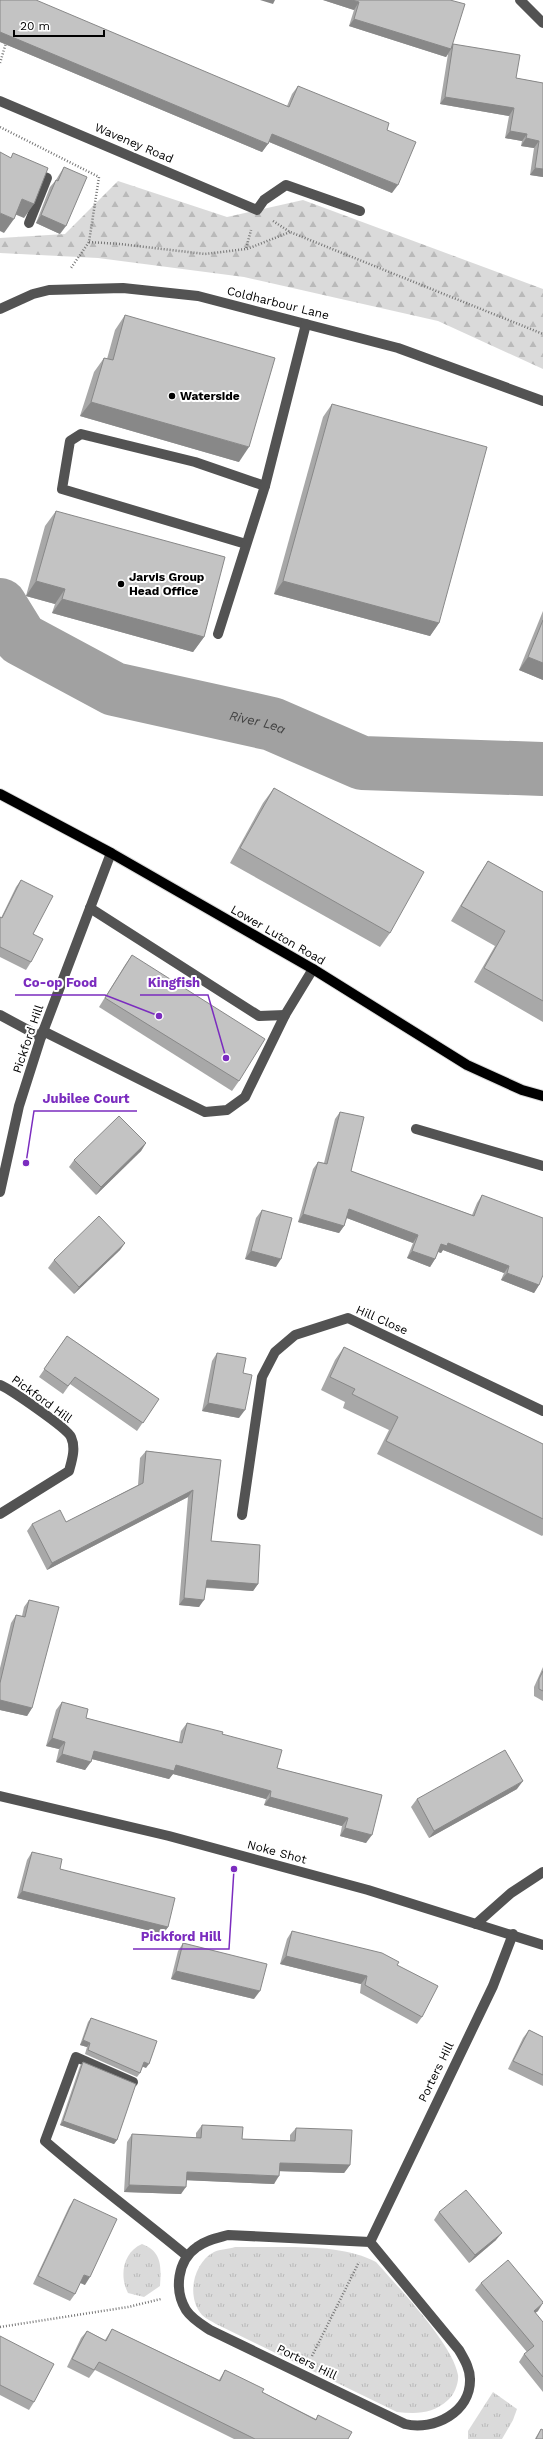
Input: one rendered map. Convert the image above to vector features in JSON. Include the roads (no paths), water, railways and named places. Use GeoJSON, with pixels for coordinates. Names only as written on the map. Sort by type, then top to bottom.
{"type":"FeatureCollection","features":[{"type":"Feature","properties":{"kind":"main road","name":"Lower Luton Road"},"geometry":{"type":"LineString","coordinates":[[0,794],[111,853],[313,969],[467,1065],[522,1090],[543,1096]]}},
{"type":"Feature","properties":{"kind":"street"},"geometry":{"type":"LineString","coordinates":[[520,0],[543,23]]}},
{"type":"Feature","properties":{"kind":"street","name":"Waveney Road"},"geometry":{"type":"LineString","coordinates":[[0,101],[257,210],[264,200],[286,185],[360,211]]}},
{"type":"Feature","properties":{"kind":"street"},"geometry":{"type":"LineString","coordinates":[[20,167],[47,178],[29,223]]}},
{"type":"Feature","properties":{"kind":"street","name":"Coldharbour Lane"},"geometry":{"type":"LineString","coordinates":[[0,309],[33,294],[49,290],[123,288],[198,296],[334,330],[398,348],[543,401]]}},
{"type":"Feature","properties":{"kind":"street"},"geometry":{"type":"LineString","coordinates":[[218,634],[265,486],[306,324]]}},
{"type":"Feature","properties":{"kind":"street"},"geometry":{"type":"LineString","coordinates":[[246,544],[62,489],[70,441],[81,434],[195,462],[265,486]]}},
{"type":"Feature","properties":{"kind":"street","name":"Pickford Hill"},"geometry":{"type":"LineString","coordinates":[[0,1192],[19,1106],[42,1034],[111,853]]}},
{"type":"Feature","properties":{"kind":"street"},"geometry":{"type":"LineString","coordinates":[[90,908],[259,1016],[285,1015]]}},
{"type":"Feature","properties":{"kind":"street"},"geometry":{"type":"LineString","coordinates":[[0,1015],[205,1112],[227,1110],[245,1097],[285,1015],[313,969]]}},
{"type":"Feature","properties":{"kind":"street"},"geometry":{"type":"LineString","coordinates":[[416,1129],[543,1166]]}},
{"type":"Feature","properties":{"kind":"street","name":"Hill Close"},"geometry":{"type":"LineString","coordinates":[[242,1515],[262,1377],[275,1352],[295,1335],[348,1318],[543,1411]]}},
{"type":"Feature","properties":{"kind":"street","name":"Pickford Hill"},"geometry":{"type":"LineString","coordinates":[[0,1386],[50,1418],[71,1436],[74,1454],[69,1471],[0,1514]]}},
{"type":"Feature","properties":{"kind":"street","name":"Noke Shot"},"geometry":{"type":"LineString","coordinates":[[0,1796],[169,1836],[360,1888],[513,1934],[543,1945]]}},
{"type":"Feature","properties":{"kind":"street"},"geometry":{"type":"LineString","coordinates":[[476,1924],[511,1893],[543,1872]]}},
{"type":"Feature","properties":{"kind":"street","name":"Porters Hill"},"geometry":{"type":"LineString","coordinates":[[187,2256],[182,2266],[179,2280],[181,2295],[186,2310],[205,2327],[391,2418],[419,2427],[442,2420],[451,2415],[463,2404],[468,2394],[470,2378],[467,2364],[459,2350],[370,2242],[492,1986],[513,1934]]}},
{"type":"Feature","properties":{"kind":"street"},"geometry":{"type":"LineString","coordinates":[[133,2082],[76,2057],[44,2141],[98,2187],[143,2219],[187,2256],[208,2240],[228,2235],[370,2242]]}},
{"type":"Feature","properties":{"kind":"waterway","name":"River Lea"},"geometry":{"type":"LineString","coordinates":[[0,605],[21,639],[114,689],[272,724],[362,763],[543,769]]}},
{"type":"Feature","properties":{"kind":"place","name":"Waterside"},"geometry":{"type":"Point","coordinates":[172,396]}},
{"type":"Feature","properties":{"kind":"place","name":"Jarvis Group Head Office"},"geometry":{"type":"Point","coordinates":[121,584]}},
{"type":"Feature","properties":{"kind":"place","name":"Co-op Food"},"geometry":{"type":"Point","coordinates":[159,1016]}},
{"type":"Feature","properties":{"kind":"place","name":"Kingfish"},"geometry":{"type":"Point","coordinates":[226,1058]}},
{"type":"Feature","properties":{"kind":"place","name":"Jubilee Court"},"geometry":{"type":"Point","coordinates":[26,1163]}},
{"type":"Feature","properties":{"kind":"place","name":"Pickford Hill"},"geometry":{"type":"Point","coordinates":[234,1869]}}]}
